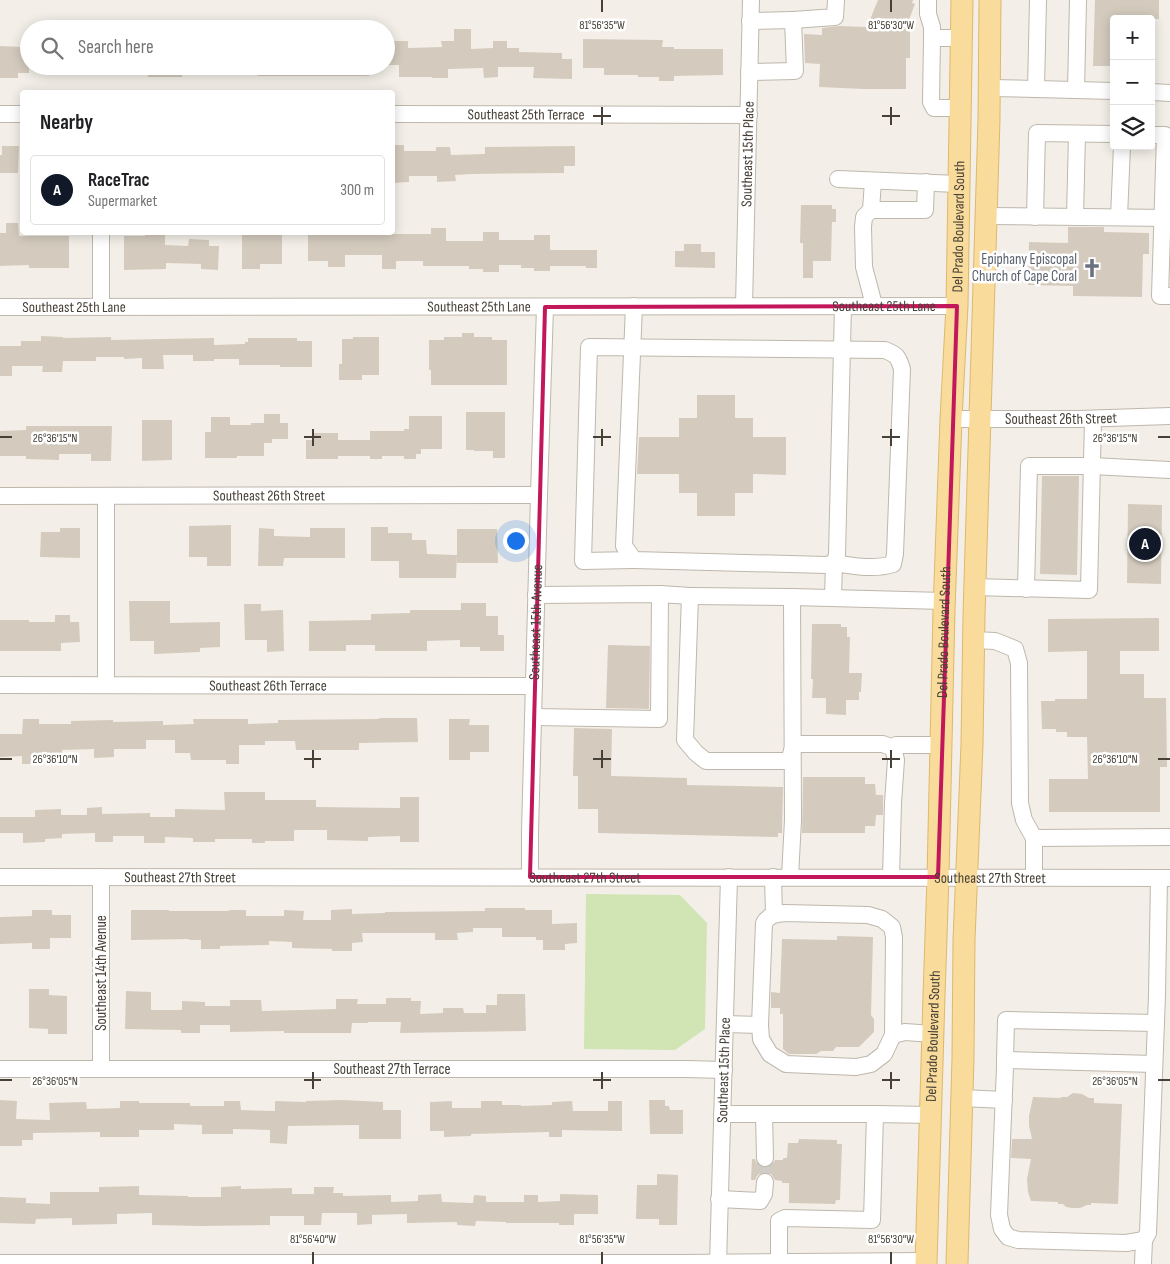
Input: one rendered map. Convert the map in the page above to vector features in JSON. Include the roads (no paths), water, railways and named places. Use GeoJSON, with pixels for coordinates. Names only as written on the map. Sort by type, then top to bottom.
{"type":"FeatureCollection","features":[{"type":"Feature","properties":{"kind":"main road","name":"Del Prado Boulevard South"},"geometry":{"type":"LineString","coordinates":[[932,1263],[940,1248],[941,1184],[930,1154],[944,601],[957,306],[962,0]]}},
{"type":"Feature","properties":{"kind":"main road","name":"Del Prado Boulevard South"},"geometry":{"type":"LineString","coordinates":[[957,1264],[964,940],[972,745],[981,419],[990,0]]}},
{"type":"Feature","properties":{"kind":"street","name":"Southeast 15th Place"},"geometry":{"type":"LineString","coordinates":[[744,306],[751,0]]}},
{"type":"Feature","properties":{"kind":"street"},"geometry":{"type":"LineString","coordinates":[[750,21],[835,17],[836,0]]}},
{"type":"Feature","properties":{"kind":"street"},"geometry":{"type":"LineString","coordinates":[[928,0],[928,14],[932,27],[931,102],[934,108],[960,108]]}},
{"type":"Feature","properties":{"kind":"street"},"geometry":{"type":"LineString","coordinates":[[1036,89],[1038,0]]}},
{"type":"Feature","properties":{"kind":"street"},"geometry":{"type":"LineString","coordinates":[[1076,90],[1078,0]]}},
{"type":"Feature","properties":{"kind":"street"},"geometry":{"type":"LineString","coordinates":[[750,72],[795,71],[793,20]]}},
{"type":"Feature","properties":{"kind":"street"},"geometry":{"type":"LineString","coordinates":[[932,38],[962,38]]}},
{"type":"Feature","properties":{"kind":"street"},"geometry":{"type":"LineString","coordinates":[[989,88],[1110,91]]}},
{"type":"Feature","properties":{"kind":"street"},"geometry":{"type":"LineString","coordinates":[[1155,92],[1170,93]]}},
{"type":"Feature","properties":{"kind":"street"},"geometry":{"type":"LineString","coordinates":[[0,114],[20,114]]}},
{"type":"Feature","properties":{"kind":"street","name":"Southeast 25th Terrace"},"geometry":{"type":"LineString","coordinates":[[395,114],[749,115]]}},
{"type":"Feature","properties":{"kind":"street"},"geometry":{"type":"LineString","coordinates":[[1035,217],[1037,133],[1110,134]]}},
{"type":"Feature","properties":{"kind":"street"},"geometry":{"type":"LineString","coordinates":[[1075,217],[1077,134]]}},
{"type":"Feature","properties":{"kind":"street"},"geometry":{"type":"LineString","coordinates":[[1155,135],[1165,135],[1166,218],[1160,296],[1170,296]]}},
{"type":"Feature","properties":{"kind":"street"},"geometry":{"type":"LineString","coordinates":[[1119,217],[1122,150]]}},
{"type":"Feature","properties":{"kind":"street"},"geometry":{"type":"LineString","coordinates":[[838,179],[958,184]]}},
{"type":"Feature","properties":{"kind":"street"},"geometry":{"type":"LineString","coordinates":[[873,181],[871,210],[864,217],[863,227],[864,267],[874,305]]}},
{"type":"Feature","properties":{"kind":"street"},"geometry":{"type":"LineString","coordinates":[[871,210],[925,210],[926,182]]}},
{"type":"Feature","properties":{"kind":"street"},"geometry":{"type":"LineString","coordinates":[[986,216],[1166,218]]}},
{"type":"Feature","properties":{"kind":"street"},"geometry":{"type":"LineString","coordinates":[[101,235],[101,307]]}},
{"type":"Feature","properties":{"kind":"street","name":"Southeast 15th Avenue"},"geometry":{"type":"LineString","coordinates":[[530,877],[545,306]]}},
{"type":"Feature","properties":{"kind":"street"},"geometry":{"type":"LineString","coordinates":[[634,306],[624,546],[634,560]]}},
{"type":"Feature","properties":{"kind":"street"},"geometry":{"type":"LineString","coordinates":[[833,598],[834,564],[837,555],[843,306]]}},
{"type":"Feature","properties":{"kind":"street","name":"Southeast 25th Lane"},"geometry":{"type":"LineString","coordinates":[[0,307],[957,306]]}},
{"type":"Feature","properties":{"kind":"street"},"geometry":{"type":"LineString","coordinates":[[589,347],[632,348],[884,350],[895,354],[900,361],[902,369],[893,564],[882,568],[834,564],[634,560],[583,561],[589,347]]}},
{"type":"Feature","properties":{"kind":"street","name":"Southeast 26th Street"},"geometry":{"type":"LineString","coordinates":[[951,419],[1170,416]]}},
{"type":"Feature","properties":{"kind":"street"},"geometry":{"type":"LineString","coordinates":[[975,587],[1089,590],[1093,418]]}},
{"type":"Feature","properties":{"kind":"street"},"geometry":{"type":"LineString","coordinates":[[1026,589],[1029,466],[1092,466],[1170,470]]}},
{"type":"Feature","properties":{"kind":"street","name":"Southeast 26th Street"},"geometry":{"type":"LineString","coordinates":[[0,496],[539,495]]}},
{"type":"Feature","properties":{"kind":"street"},"geometry":{"type":"LineString","coordinates":[[106,496],[106,685]]}},
{"type":"Feature","properties":{"kind":"street"},"geometry":{"type":"LineString","coordinates":[[536,595],[660,594],[944,601]]}},
{"type":"Feature","properties":{"kind":"street"},"geometry":{"type":"LineString","coordinates":[[533,717],[659,719],[660,594]]}},
{"type":"Feature","properties":{"kind":"street"},"geometry":{"type":"LineString","coordinates":[[690,596],[685,740],[706,761],[789,761],[794,744]]}},
{"type":"Feature","properties":{"kind":"street"},"geometry":{"type":"LineString","coordinates":[[790,877],[794,744],[792,597]]}},
{"type":"Feature","properties":{"kind":"street"},"geometry":{"type":"LineString","coordinates":[[974,640],[995,641],[1015,649],[1019,663],[1020,803],[1024,820],[1034,838],[1034,877]]}},
{"type":"Feature","properties":{"kind":"street","name":"Southeast 26th Terrace"},"geometry":{"type":"LineString","coordinates":[[0,685],[534,686]]}},
{"type":"Feature","properties":{"kind":"street"},"geometry":{"type":"LineString","coordinates":[[794,744],[884,744],[893,748]]}},
{"type":"Feature","properties":{"kind":"street"},"geometry":{"type":"LineString","coordinates":[[893,748],[896,745],[941,744]]}},
{"type":"Feature","properties":{"kind":"street"},"geometry":{"type":"LineString","coordinates":[[890,877],[896,760],[893,748]]}},
{"type":"Feature","properties":{"kind":"street"},"geometry":{"type":"LineString","coordinates":[[1034,838],[1170,837]]}},
{"type":"Feature","properties":{"kind":"street","name":"Southeast 27th Street"},"geometry":{"type":"LineString","coordinates":[[0,877],[1164,878]]}},
{"type":"Feature","properties":{"kind":"street","name":"Southeast 14th Avenue"},"geometry":{"type":"LineString","coordinates":[[101,877],[101,1069]]}},
{"type":"Feature","properties":{"kind":"street","name":"Southeast 15th Place"},"geometry":{"type":"LineString","coordinates":[[718,1263],[729,877]]}},
{"type":"Feature","properties":{"kind":"street"},"geometry":{"type":"LineString","coordinates":[[772,877],[774,914]]}},
{"type":"Feature","properties":{"kind":"street"},"geometry":{"type":"LineString","coordinates":[[1143,1264],[1144,1240],[1148,1233],[1154,1064],[1164,878]]}},
{"type":"Feature","properties":{"kind":"street"},"geometry":{"type":"LineString","coordinates":[[774,914],[868,915],[882,919],[892,927],[894,937],[893,1035],[884,1054],[871,1064],[856,1067],[796,1066],[786,1064],[770,1054],[761,1039],[760,1025],[764,923],[774,914]]}},
{"type":"Feature","properties":{"kind":"street"},"geometry":{"type":"LineString","coordinates":[[1144,1240],[1126,1243],[1018,1240],[1008,1237],[1002,1229],[999,1215],[1006,1020],[1156,1022]]}},
{"type":"Feature","properties":{"kind":"street"},"geometry":{"type":"LineString","coordinates":[[725,1024],[760,1025]]}},
{"type":"Feature","properties":{"kind":"street"},"geometry":{"type":"LineString","coordinates":[[893,1035],[905,1032],[933,1034]]}},
{"type":"Feature","properties":{"kind":"street"},"geometry":{"type":"LineString","coordinates":[[1005,1060],[1154,1064]]}},
{"type":"Feature","properties":{"kind":"street","name":"Southeast 27th Terrace"},"geometry":{"type":"LineString","coordinates":[[0,1069],[724,1070]]}},
{"type":"Feature","properties":{"kind":"street"},"geometry":{"type":"LineString","coordinates":[[962,1098],[1004,1100]]}},
{"type":"Feature","properties":{"kind":"street"},"geometry":{"type":"LineString","coordinates":[[722,1114],[931,1115]]}},
{"type":"Feature","properties":{"kind":"street"},"geometry":{"type":"LineString","coordinates":[[764,1114],[765,1158]]}},
{"type":"Feature","properties":{"kind":"street"},"geometry":{"type":"LineString","coordinates":[[779,1262],[779,1221],[785,1218],[872,1220],[875,1114]]}},
{"type":"Feature","properties":{"kind":"street"},"geometry":{"type":"LineString","coordinates":[[719,1199],[760,1201],[764,1194],[765,1182]]}},
{"type":"Feature","properties":{"kind":"street"},"geometry":{"type":"LineString","coordinates":[[0,1264],[932,1263]]}},
{"type":"Feature","properties":{"kind":"tunnel"},"geometry":{"type":"LineString","coordinates":[[765,1158],[765,1182]]}},
{"type":"Feature","properties":{"kind":"place","name":"Epiphany Episcopal Church of Cape Coral"},"geometry":{"type":"Point","coordinates":[1092,268]}},
{"type":"Feature","properties":{"kind":"place","name":"RaceTrac"},"geometry":{"type":"Point","coordinates":[1145,544]}}]}
